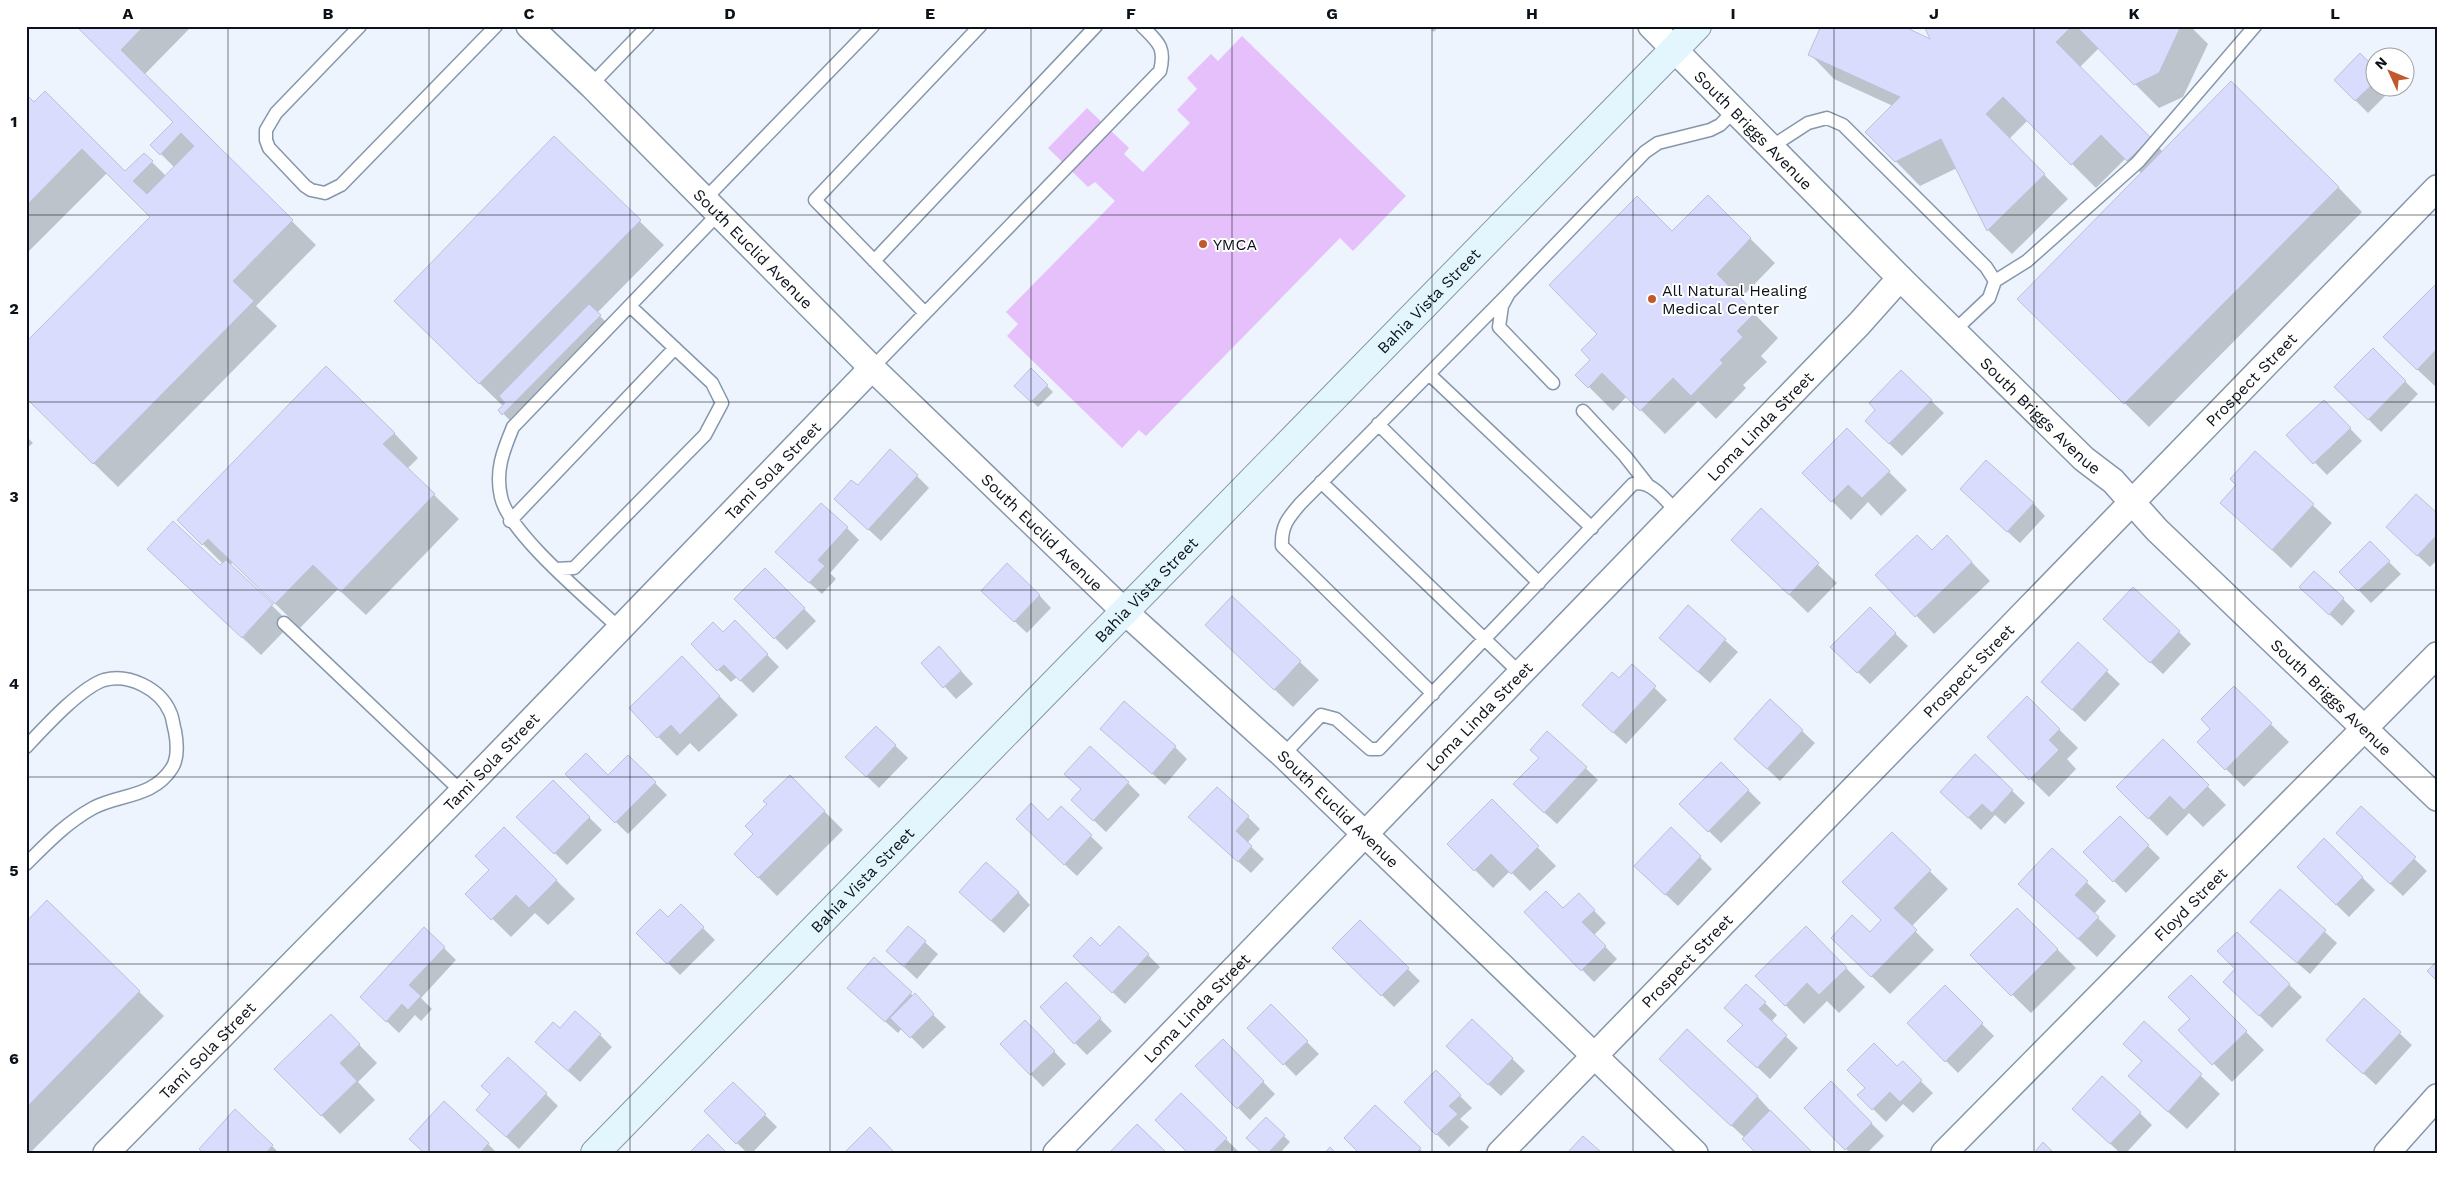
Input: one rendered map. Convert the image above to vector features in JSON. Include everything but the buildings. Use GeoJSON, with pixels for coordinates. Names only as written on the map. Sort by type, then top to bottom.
{"type":"FeatureCollection","features":[{"type":"Feature","properties":{"kind":"street","name":"South Euclid Avenue"},"geometry":{"type":"LineString","coordinates":[[529,26],[591,85],[872,368],[1124,611],[1282,755],[1695,1153]]}},
{"type":"Feature","properties":{"kind":"street","name":"South Briggs Avenue"},"geometry":{"type":"LineString","coordinates":[[1651,26],[1900,278],[2084,459],[2112,481],[2157,530],[2437,798]]}},
{"type":"Feature","properties":{"kind":"street","name":"Bahia Vista Street"},"geometry":{"type":"LineString","coordinates":[[595,1153],[1697,26]]}},
{"type":"Feature","properties":{"kind":"street","name":"Prospect Street"},"geometry":{"type":"LineString","coordinates":[[1500,1153],[2437,188]]}},
{"type":"Feature","properties":{"kind":"street","name":"Loma Linda Street"},"geometry":{"type":"LineString","coordinates":[[1056,1153],[1859,324],[1900,278]]}},
{"type":"Feature","properties":{"kind":"street","name":"Tami Sola Street"},"geometry":{"type":"LineString","coordinates":[[106,1153],[462,792],[872,368]]}},
{"type":"Feature","properties":{"kind":"street","name":"Floyd Street"},"geometry":{"type":"LineString","coordinates":[[1944,1153],[2437,655]]}},
{"type":"Feature","properties":{"kind":"street"},"geometry":{"type":"LineString","coordinates":[[2387,1153],[2437,1097]]}},
{"type":"Feature","properties":{"kind":"lane"},"geometry":{"type":"LineString","coordinates":[[360,26],[276,113],[266,130],[266,140],[274,155],[305,186],[319,192],[335,190],[341,186],[496,26]]}},
{"type":"Feature","properties":{"kind":"lane"},"geometry":{"type":"LineString","coordinates":[[591,85],[648,26]]}},
{"type":"Feature","properties":{"kind":"lane"},"geometry":{"type":"LineString","coordinates":[[620,629],[556,569],[510,520],[501,497],[500,460],[513,427],[630,306],[712,206],[873,26]]}},
{"type":"Feature","properties":{"kind":"lane"},"geometry":{"type":"LineString","coordinates":[[925,313],[815,200],[980,26]]}},
{"type":"Feature","properties":{"kind":"lane"},"geometry":{"type":"LineString","coordinates":[[874,261],[1096,26]]}},
{"type":"Feature","properties":{"kind":"lane"},"geometry":{"type":"LineString","coordinates":[[872,368],[1160,71],[1164,56],[1159,42],[1142,26]]}},
{"type":"Feature","properties":{"kind":"lane"},"geometry":{"type":"LineString","coordinates":[[1954,331],[1989,298],[1995,282],[2027,261],[2138,162],[2256,26]]}},
{"type":"Feature","properties":{"kind":"lane"},"geometry":{"type":"LineString","coordinates":[[1433,694],[1282,546],[1281,535],[1285,520],[1509,293],[1644,152],[1658,143],[1710,130],[1720,125],[1735,110]]}},
{"type":"Feature","properties":{"kind":"lane"},"geometry":{"type":"LineString","coordinates":[[1771,147],[1808,123],[1827,118],[1843,125],[1986,267],[1995,282]]}},
{"type":"Feature","properties":{"kind":"lane"},"geometry":{"type":"LineString","coordinates":[[1509,293],[1502,306],[1499,327],[1553,383]]}},
{"type":"Feature","properties":{"kind":"lane"},"geometry":{"type":"LineString","coordinates":[[556,569],[574,568],[705,435],[722,403],[712,383],[630,306]]}},
{"type":"Feature","properties":{"kind":"lane"},"geometry":{"type":"LineString","coordinates":[[510,520],[675,348]]}},
{"type":"Feature","properties":{"kind":"lane"},"geometry":{"type":"LineString","coordinates":[[1429,374],[1592,528]]}},
{"type":"Feature","properties":{"kind":"lane"},"geometry":{"type":"LineString","coordinates":[[1583,411],[1625,456],[1647,484],[1677,512]]}},
{"type":"Feature","properties":{"kind":"lane"},"geometry":{"type":"LineString","coordinates":[[1378,424],[1539,583]]}},
{"type":"Feature","properties":{"kind":"lane"},"geometry":{"type":"LineString","coordinates":[[1321,482],[1521,674]]}},
{"type":"Feature","properties":{"kind":"lane"},"geometry":{"type":"LineString","coordinates":[[1282,755],[1321,715],[1336,719],[1370,749],[1379,749],[1633,484],[1640,482],[1647,484]]}},
{"type":"Feature","properties":{"kind":"lane"},"geometry":{"type":"LineString","coordinates":[[284,623],[462,792]]}},
{"type":"Feature","properties":{"kind":"lane"},"geometry":{"type":"LineString","coordinates":[[26,747],[71,701],[104,680],[129,679],[156,692],[170,712],[178,744],[173,767],[158,782],[136,796],[95,807],[62,827],[26,864]]}},
{"type":"Feature","properties":{"kind":"shaded area","name":"YMCA"},"geometry":{"type":"Polygon","coordinates":[[[1242,36],[1406,196],[1353,251],[1340,238],[1146,436],[1139,430],[1122,448],[1007,336],[1018,324],[1006,312],[1115,201],[1095,182],[1088,187],[1048,148],[1087,108],[1129,148],[1124,154],[1143,172],[1190,123],[1177,110],[1197,89],[1187,78],[1211,54],[1218,61],[1242,36]]]}},
{"type":"Feature","properties":{"kind":"place","name":"YMCA"},"geometry":{"type":"Point","coordinates":[1203,244]}},
{"type":"Feature","properties":{"kind":"place","name":"All Natural Healing Medical Center"},"geometry":{"type":"Point","coordinates":[1652,299]}}]}
